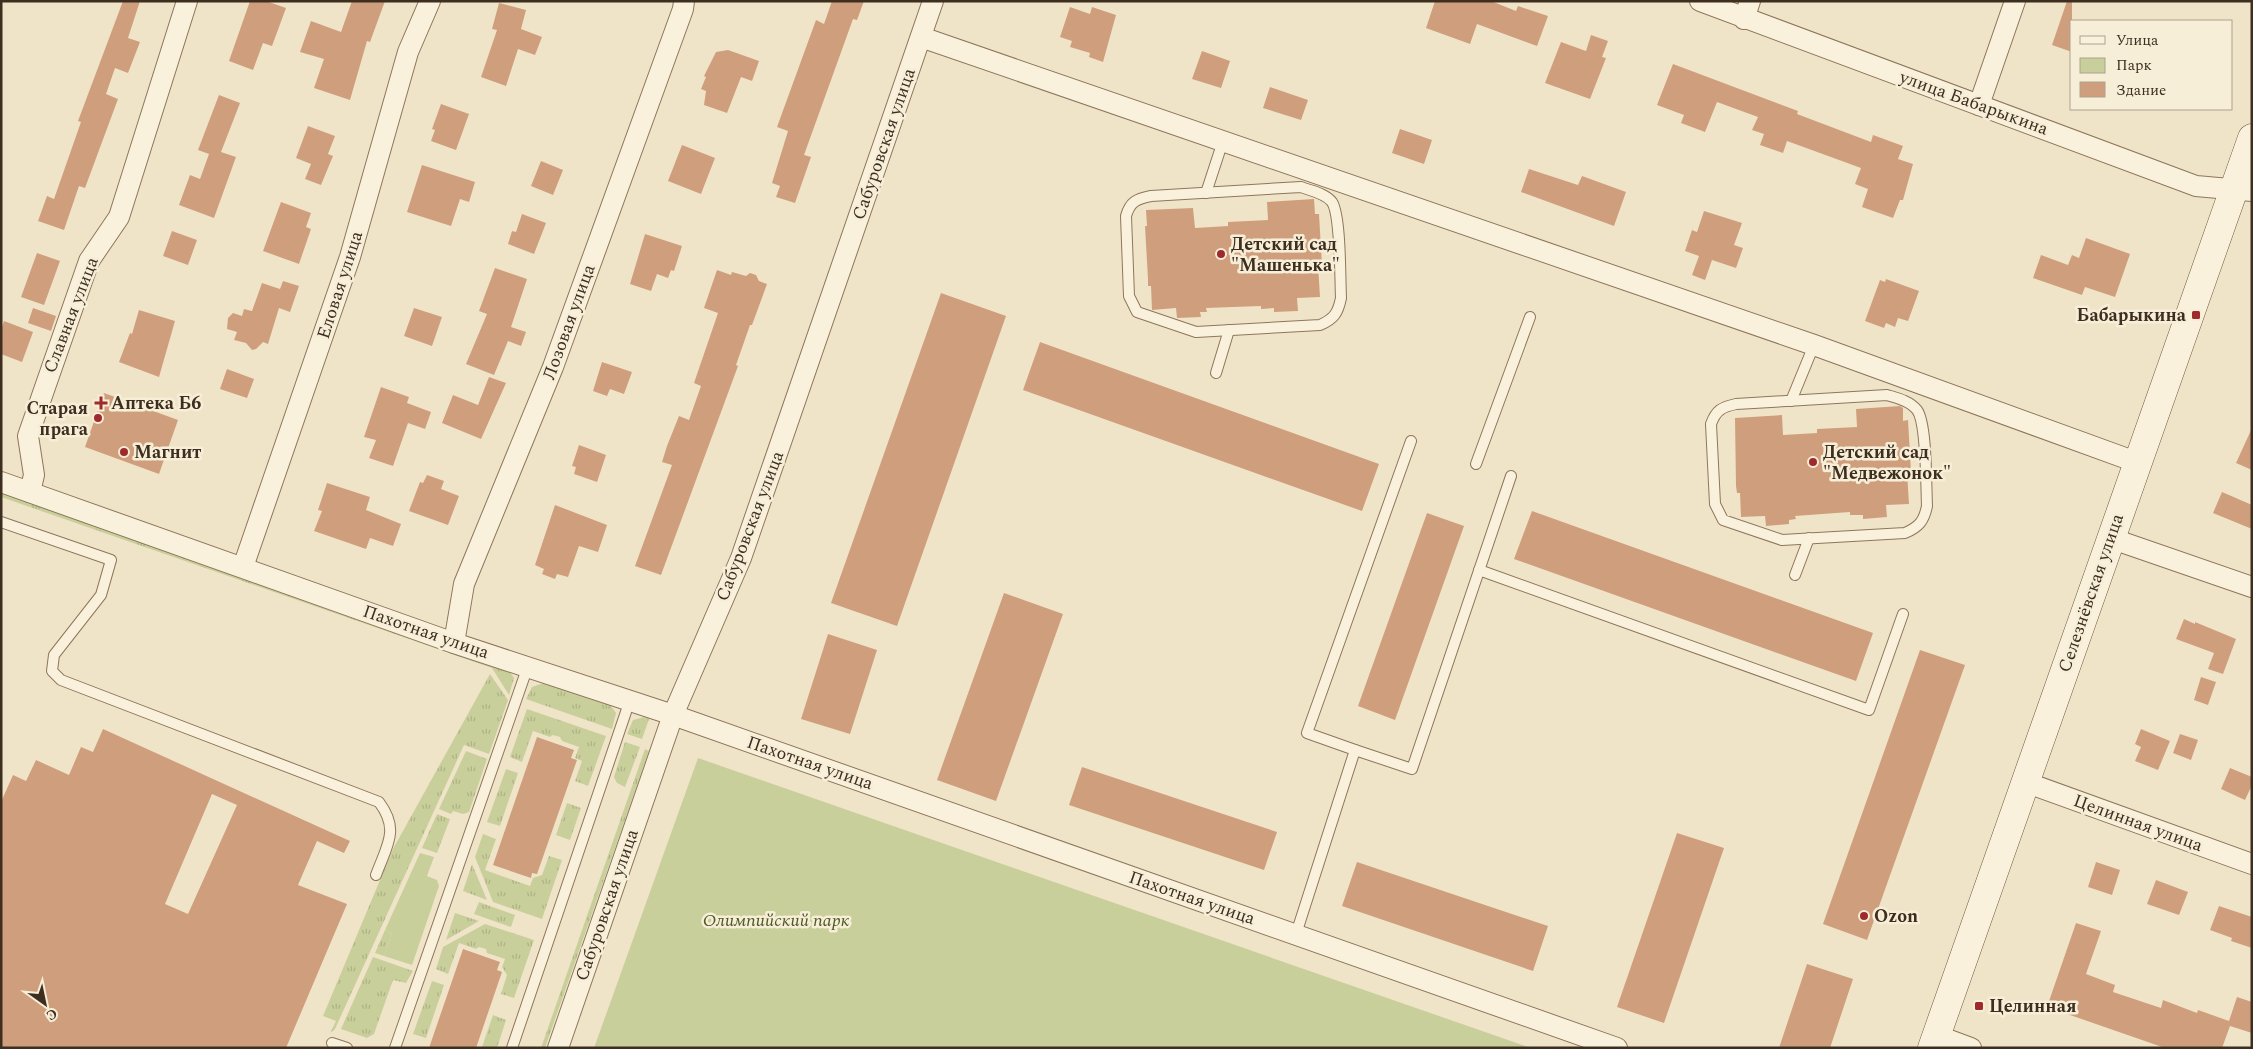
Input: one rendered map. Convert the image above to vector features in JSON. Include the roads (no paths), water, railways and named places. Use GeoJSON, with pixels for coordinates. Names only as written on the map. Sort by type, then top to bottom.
{"type":"FeatureCollection","features":[{"type":"Feature","properties":{"kind":"street","name":"Славная улица"},"geometry":{"type":"LineString","coordinates":[[30,492],[34,475],[28,436],[89,261],[119,218],[186,1]]}},
{"type":"Feature","properties":{"kind":"street","name":"Еловая улица"},"geometry":{"type":"LineString","coordinates":[[243,567],[350,257],[408,52],[430,1]]}},
{"type":"Feature","properties":{"kind":"street","name":"Лозовая улица"},"geometry":{"type":"LineString","coordinates":[[454,643],[464,584],[553,367],[680,18],[684,1]]}},
{"type":"Feature","properties":{"kind":"street","name":"Сабуровская улица"},"geometry":{"type":"LineString","coordinates":[[558,1048],[673,715],[742,558],[933,1]]}},
{"type":"Feature","properties":{"kind":"street","name":"улица Бабарыкина"},"geometry":{"type":"LineString","coordinates":[[1700,1],[1747,10],[1979,105],[2196,186],[2243,189]]}},
{"type":"Feature","properties":{"kind":"street"},"geometry":{"type":"LineString","coordinates":[[1979,105],[2015,1]]}},
{"type":"Feature","properties":{"kind":"street"},"geometry":{"type":"LineString","coordinates":[[921,37],[1814,345],[2136,462]]}},
{"type":"Feature","properties":{"kind":"street","name":"Селезнёвская улица"},"geometry":{"type":"LineString","coordinates":[[1934,1041],[2136,462],[2243,189],[2252,138]]}},
{"type":"Feature","properties":{"kind":"street","name":"Пахотная улица"},"geometry":{"type":"LineString","coordinates":[[1,482],[454,643],[673,715],[1617,1048]]}},
{"type":"Feature","properties":{"kind":"street"},"geometry":{"type":"LineString","coordinates":[[2110,538],[2252,587]]}},
{"type":"Feature","properties":{"kind":"street","name":"Целинная улица"},"geometry":{"type":"LineString","coordinates":[[2025,782],[2252,864]]}},
{"type":"Feature","properties":{"kind":"street"},"geometry":{"type":"LineString","coordinates":[[1934,1041],[1971,1048]]}},
{"type":"Feature","properties":{"kind":"lane"},"geometry":{"type":"LineString","coordinates":[[1206,193],[1223,140]]}},
{"type":"Feature","properties":{"kind":"lane"},"geometry":{"type":"LineString","coordinates":[[1301,187],[1321,194],[1332,203],[1337,218],[1341,298],[1339,310],[1332,320],[1320,325],[1196,332],[1138,312],[1129,296],[1126,216],[1129,205],[1138,199],[1151,196],[1206,193],[1301,187]]}},
{"type":"Feature","properties":{"kind":"lane"},"geometry":{"type":"LineString","coordinates":[[1476,464],[1530,317]]}},
{"type":"Feature","properties":{"kind":"lane"},"geometry":{"type":"LineString","coordinates":[[1216,373],[1229,330]]}},
{"type":"Feature","properties":{"kind":"lane"},"geometry":{"type":"LineString","coordinates":[[1792,401],[1814,345]]}},
{"type":"Feature","properties":{"kind":"lane"},"geometry":{"type":"LineString","coordinates":[[1886,395],[1906,401],[1918,410],[1922,426],[1927,506],[1924,518],[1918,528],[1905,533],[1782,540],[1723,520],[1715,504],[1712,424],[1715,413],[1723,407],[1736,404],[1792,401],[1886,395]]}},
{"type":"Feature","properties":{"kind":"lane"},"geometry":{"type":"LineString","coordinates":[[1411,441],[1307,733],[1355,750],[1412,769],[1511,476]]}},
{"type":"Feature","properties":{"kind":"lane"},"geometry":{"type":"LineString","coordinates":[[1,522],[111,560],[100,595],[54,655],[52,671],[61,680],[379,802],[389,814],[391,836],[376,875]]}},
{"type":"Feature","properties":{"kind":"lane"},"geometry":{"type":"LineString","coordinates":[[1795,575],[1809,538]]}},
{"type":"Feature","properties":{"kind":"lane"},"geometry":{"type":"LineString","coordinates":[[1479,570],[1869,710],[1903,614]]}},
{"type":"Feature","properties":{"kind":"lane"},"geometry":{"type":"LineString","coordinates":[[395,1048],[528,666]]}},
{"type":"Feature","properties":{"kind":"lane"},"geometry":{"type":"LineString","coordinates":[[512,1048],[630,700]]}},
{"type":"Feature","properties":{"kind":"lane"},"geometry":{"type":"LineString","coordinates":[[1296,934],[1355,750]]}},
{"type":"Feature","properties":{"kind":"lane"},"geometry":{"type":"LineString","coordinates":[[332,1043],[347,1048]]}},
{"type":"Feature","properties":{"kind":"place","name":"Детский сад \"Машенька\""},"geometry":{"type":"Point","coordinates":[1221,254]}},
{"type":"Feature","properties":{"kind":"place","name":"Бабарыкина"},"geometry":{"type":"Point","coordinates":[2196,315]}},
{"type":"Feature","properties":{"kind":"place","name":"Аптека Б6"},"geometry":{"type":"Point","coordinates":[101,403]}},
{"type":"Feature","properties":{"kind":"place","name":"Старая прага"},"geometry":{"type":"Point","coordinates":[98,418]}},
{"type":"Feature","properties":{"kind":"place","name":"Магнит"},"geometry":{"type":"Point","coordinates":[124,452]}},
{"type":"Feature","properties":{"kind":"place","name":"Детский сад \"Медвежонок\""},"geometry":{"type":"Point","coordinates":[1813,462]}},
{"type":"Feature","properties":{"kind":"place","name":"Ozon"},"geometry":{"type":"Point","coordinates":[1864,916]}},
{"type":"Feature","properties":{"kind":"place","name":"Целинная"},"geometry":{"type":"Point","coordinates":[1979,1006]}},
{"type":"Feature","properties":{"kind":"park label","name":"Олимпийский парк"},"geometry":{"type":"Point","coordinates":[776,920]}}]}
